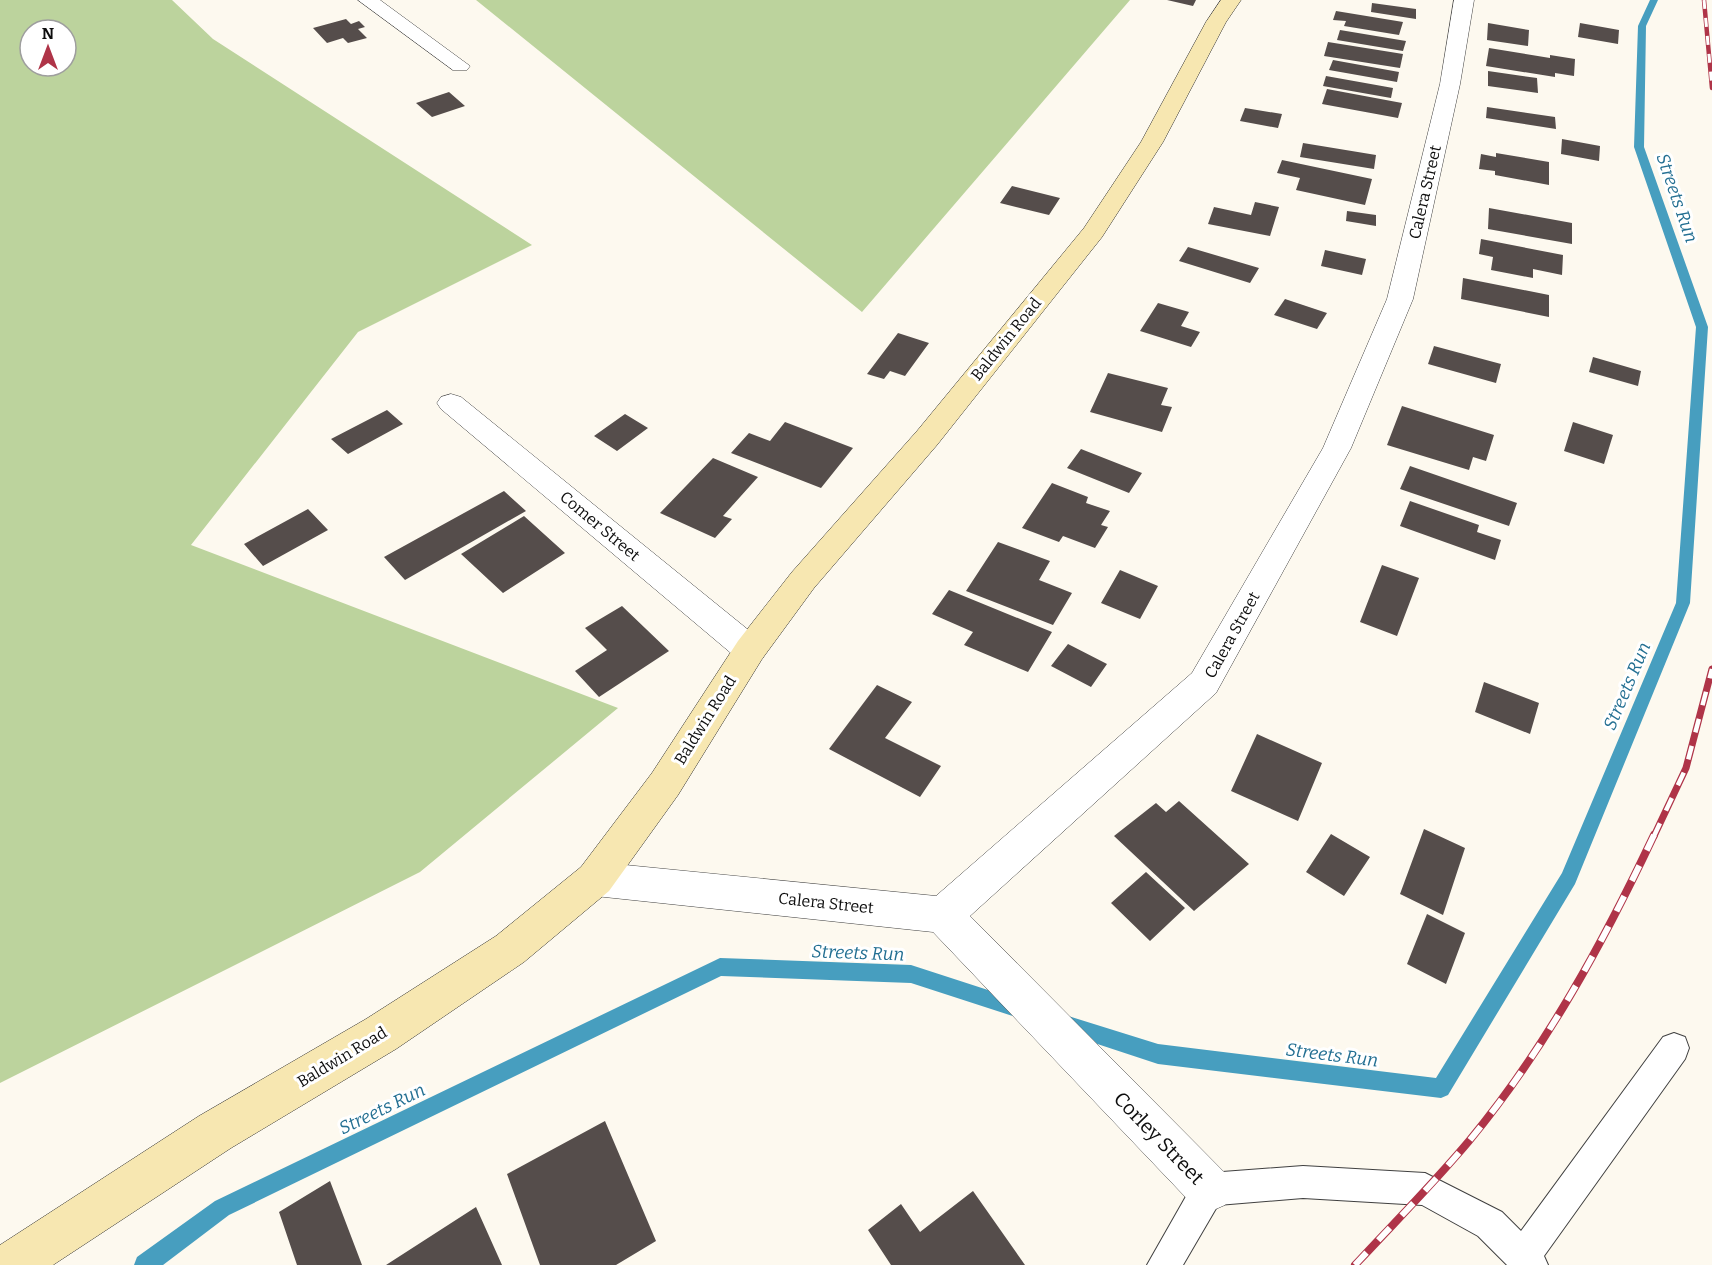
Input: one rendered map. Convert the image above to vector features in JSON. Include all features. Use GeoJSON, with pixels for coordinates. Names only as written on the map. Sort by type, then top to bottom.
{"type":"FeatureCollection","features":[{"type":"Feature","properties":{"kind":"main road","name":"Baldwin Road"},"geometry":{"type":"LineString","coordinates":[[12,1265],[215,1132],[381,1034],[500,956],[595,879],[665,784],[750,650],[803,580],[927,438],[1093,232],[1152,142],[1216,22],[1231,0]]}},
{"type":"Feature","properties":{"kind":"street"},"geometry":{"type":"LineString","coordinates":[[368,0],[460,66]]}},
{"type":"Feature","properties":{"kind":"street","name":"Calera Street"},"geometry":{"type":"LineString","coordinates":[[595,879],[943,915],[1204,683],[1337,448],[1400,299],[1450,84],[1464,0]]}},
{"type":"Feature","properties":{"kind":"street","name":"Comer Street"},"geometry":{"type":"LineString","coordinates":[[451,403],[750,650]]}},
{"type":"Feature","properties":{"kind":"street","name":"Corley Street"},"geometry":{"type":"LineString","coordinates":[[943,915],[1209,1189]]}},
{"type":"Feature","properties":{"kind":"lane"},"geometry":{"type":"LineString","coordinates":[[1527,1261],[1674,1048]]}},
{"type":"Feature","properties":{"kind":"lane","name":"Corley Street"},"geometry":{"type":"LineString","coordinates":[[1209,1189],[1303,1182],[1425,1189],[1490,1224],[1527,1261]]}},
{"type":"Feature","properties":{"kind":"lane"},"geometry":{"type":"LineString","coordinates":[[1164,1265],[1209,1189]]}},
{"type":"Feature","properties":{"kind":"green space"},"geometry":{"type":"Polygon","coordinates":[[[0,0],[172,0],[213,39],[532,245],[358,332],[191,545],[618,708],[420,872],[0,1083],[0,0]]]}},
{"type":"Feature","properties":{"kind":"green space"},"geometry":{"type":"Polygon","coordinates":[[[476,0],[1130,0],[862,312],[476,0]]]}},
{"type":"Feature","properties":{"kind":"building"},"geometry":{"type":"Polygon","coordinates":[[[1167,0],[1196,0],[1193,6],[1167,0]]]}},
{"type":"Feature","properties":{"kind":"building"},"geometry":{"type":"Polygon","coordinates":[[[1372,3],[1416,9],[1416,19],[1371,12],[1372,3]]]}},
{"type":"Feature","properties":{"kind":"building"},"geometry":{"type":"Polygon","coordinates":[[[1336,11],[1403,22],[1399,35],[1344,26],[1346,21],[1333,20],[1336,11]]]}},
{"type":"Feature","properties":{"kind":"building"},"geometry":{"type":"Polygon","coordinates":[[[346,19],[351,24],[359,21],[365,27],[358,29],[367,38],[348,43],[343,38],[327,43],[313,28],[346,19]]]}},
{"type":"Feature","properties":{"kind":"building"},"geometry":{"type":"Polygon","coordinates":[[[1488,23],[1529,30],[1528,46],[1487,40],[1488,23]]]}},
{"type":"Feature","properties":{"kind":"building"},"geometry":{"type":"Polygon","coordinates":[[[1580,23],[1619,30],[1618,44],[1578,37],[1580,23]]]}},
{"type":"Feature","properties":{"kind":"building"},"geometry":{"type":"Polygon","coordinates":[[[1340,30],[1406,41],[1403,51],[1337,40],[1340,30]]]}},
{"type":"Feature","properties":{"kind":"building"},"geometry":{"type":"Polygon","coordinates":[[[1328,42],[1403,54],[1400,68],[1324,56],[1328,42]]]}},
{"type":"Feature","properties":{"kind":"building"},"geometry":{"type":"Polygon","coordinates":[[[1489,48],[1550,58],[1550,55],[1575,59],[1574,76],[1555,73],[1555,77],[1486,66],[1489,48]]]}},
{"type":"Feature","properties":{"kind":"building"},"geometry":{"type":"Polygon","coordinates":[[[1333,60],[1399,72],[1397,82],[1329,70],[1333,60]]]}},
{"type":"Feature","properties":{"kind":"building"},"geometry":{"type":"Polygon","coordinates":[[[1488,71],[1537,78],[1538,93],[1488,86],[1488,71]]]}},
{"type":"Feature","properties":{"kind":"building"},"geometry":{"type":"Polygon","coordinates":[[[1326,76],[1393,88],[1391,98],[1323,86],[1326,76]]]}},
{"type":"Feature","properties":{"kind":"building"},"geometry":{"type":"Polygon","coordinates":[[[1327,89],[1402,103],[1398,118],[1322,104],[1327,89]]]}},
{"type":"Feature","properties":{"kind":"building"},"geometry":{"type":"Polygon","coordinates":[[[449,92],[465,106],[432,117],[416,103],[449,92]]]}},
{"type":"Feature","properties":{"kind":"building"},"geometry":{"type":"Polygon","coordinates":[[[1487,107],[1555,117],[1556,129],[1486,118],[1487,107]]]}},
{"type":"Feature","properties":{"kind":"building"},"geometry":{"type":"Polygon","coordinates":[[[1245,108],[1282,114],[1278,128],[1240,121],[1245,108]]]}},
{"type":"Feature","properties":{"kind":"building"},"geometry":{"type":"Polygon","coordinates":[[[1562,139],[1600,146],[1599,161],[1561,154],[1562,139]]]}},
{"type":"Feature","properties":{"kind":"building"},"geometry":{"type":"Polygon","coordinates":[[[1303,143],[1376,155],[1374,169],[1300,157],[1303,143]]]}},
{"type":"Feature","properties":{"kind":"building"},"geometry":{"type":"Polygon","coordinates":[[[1496,153],[1549,162],[1549,185],[1495,175],[1495,171],[1479,169],[1481,154],[1496,157],[1496,153]]]}},
{"type":"Feature","properties":{"kind":"building"},"geometry":{"type":"Polygon","coordinates":[[[1282,160],[1372,179],[1365,205],[1296,190],[1300,178],[1277,173],[1282,160]]]}},
{"type":"Feature","properties":{"kind":"building"},"geometry":{"type":"Polygon","coordinates":[[[1012,186],[1060,198],[1049,215],[1000,203],[1012,186]]]}},
{"type":"Feature","properties":{"kind":"building"},"geometry":{"type":"Polygon","coordinates":[[[1255,202],[1279,207],[1270,236],[1208,224],[1214,207],[1251,215],[1255,202]]]}},
{"type":"Feature","properties":{"kind":"building"},"geometry":{"type":"Polygon","coordinates":[[[1489,208],[1572,223],[1572,244],[1488,229],[1489,208]]]}},
{"type":"Feature","properties":{"kind":"building"},"geometry":{"type":"Polygon","coordinates":[[[1347,211],[1376,215],[1376,226],[1346,221],[1347,211]]]}},
{"type":"Feature","properties":{"kind":"building"},"geometry":{"type":"Polygon","coordinates":[[[1481,239],[1563,255],[1562,275],[1533,269],[1533,278],[1491,270],[1493,257],[1479,254],[1481,239]]]}},
{"type":"Feature","properties":{"kind":"building"},"geometry":{"type":"Polygon","coordinates":[[[1188,247],[1259,268],[1250,283],[1179,261],[1188,247]]]}},
{"type":"Feature","properties":{"kind":"building"},"geometry":{"type":"Polygon","coordinates":[[[1325,250],[1366,259],[1362,275],[1321,266],[1325,250]]]}},
{"type":"Feature","properties":{"kind":"building"},"geometry":{"type":"Polygon","coordinates":[[[1463,278],[1549,295],[1549,317],[1461,299],[1463,278]]]}},
{"type":"Feature","properties":{"kind":"building"},"geometry":{"type":"Polygon","coordinates":[[[1285,299],[1327,313],[1317,329],[1274,315],[1285,299]]]}},
{"type":"Feature","properties":{"kind":"building"},"geometry":{"type":"Polygon","coordinates":[[[1158,303],[1189,312],[1181,326],[1200,332],[1191,347],[1140,331],[1158,303]]]}},
{"type":"Feature","properties":{"kind":"building"},"geometry":{"type":"Polygon","coordinates":[[[898,333],[929,343],[905,376],[890,371],[884,379],[867,374],[898,333]]]}},
{"type":"Feature","properties":{"kind":"building"},"geometry":{"type":"Polygon","coordinates":[[[1434,346],[1501,364],[1496,383],[1428,364],[1434,346]]]}},
{"type":"Feature","properties":{"kind":"building"},"geometry":{"type":"Polygon","coordinates":[[[1593,357],[1641,371],[1638,386],[1589,372],[1593,357]]]}},
{"type":"Feature","properties":{"kind":"building"},"geometry":{"type":"Polygon","coordinates":[[[1108,373],[1168,388],[1161,405],[1172,407],[1162,432],[1090,412],[1108,373]]]}},
{"type":"Feature","properties":{"kind":"building"},"geometry":{"type":"Polygon","coordinates":[[[1402,406],[1494,435],[1486,461],[1473,457],[1469,470],[1387,445],[1402,406]]]}},
{"type":"Feature","properties":{"kind":"building"},"geometry":{"type":"Polygon","coordinates":[[[387,410],[403,424],[348,454],[331,439],[387,410]]]}},
{"type":"Feature","properties":{"kind":"building"},"geometry":{"type":"Polygon","coordinates":[[[625,414],[648,428],[617,451],[594,436],[625,414]]]}},
{"type":"Feature","properties":{"kind":"building"},"geometry":{"type":"Polygon","coordinates":[[[785,422],[853,448],[821,488],[731,453],[749,433],[770,441],[785,422]]]}},
{"type":"Feature","properties":{"kind":"building"},"geometry":{"type":"Polygon","coordinates":[[[1573,422],[1613,435],[1604,464],[1564,451],[1573,422]]]}},
{"type":"Feature","properties":{"kind":"building"},"geometry":{"type":"Polygon","coordinates":[[[1081,449],[1142,473],[1129,493],[1067,468],[1081,449]]]}},
{"type":"Feature","properties":{"kind":"building"},"geometry":{"type":"Polygon","coordinates":[[[713,458],[758,477],[723,516],[732,519],[715,538],[660,513],[713,458]]]}},
{"type":"Feature","properties":{"kind":"building"},"geometry":{"type":"Polygon","coordinates":[[[1410,466],[1517,503],[1509,526],[1400,489],[1410,466]]]}},
{"type":"Feature","properties":{"kind":"building"},"geometry":{"type":"Polygon","coordinates":[[[1052,483],[1088,497],[1086,503],[1110,511],[1101,525],[1108,527],[1095,548],[1063,536],[1059,542],[1022,528],[1052,483]]]}},
{"type":"Feature","properties":{"kind":"building"},"geometry":{"type":"Polygon","coordinates":[[[504,491],[526,511],[405,580],[384,557],[504,491]]]}},
{"type":"Feature","properties":{"kind":"building"},"geometry":{"type":"Polygon","coordinates":[[[1410,501],[1479,525],[1477,532],[1501,540],[1495,560],[1400,526],[1410,501]]]}},
{"type":"Feature","properties":{"kind":"building"},"geometry":{"type":"Polygon","coordinates":[[[308,509],[328,530],[263,566],[244,544],[308,509]]]}},
{"type":"Feature","properties":{"kind":"building"},"geometry":{"type":"Polygon","coordinates":[[[524,516],[565,553],[503,593],[461,554],[524,516]]]}},
{"type":"Feature","properties":{"kind":"building"},"geometry":{"type":"Polygon","coordinates":[[[998,542],[1050,561],[1039,580],[1072,593],[1053,625],[966,591],[998,542]]]}},
{"type":"Feature","properties":{"kind":"building"},"geometry":{"type":"Polygon","coordinates":[[[1382,565],[1419,578],[1397,636],[1360,622],[1382,565]]]}},
{"type":"Feature","properties":{"kind":"building"},"geometry":{"type":"Polygon","coordinates":[[[1120,570],[1158,586],[1140,619],[1101,603],[1120,570]]]}},
{"type":"Feature","properties":{"kind":"building"},"geometry":{"type":"Polygon","coordinates":[[[949,590],[1052,632],[1028,672],[964,645],[973,632],[932,614],[949,590]]]}},
{"type":"Feature","properties":{"kind":"building"},"geometry":{"type":"Polygon","coordinates":[[[622,606],[669,651],[599,697],[575,671],[607,650],[585,628],[622,606]]]}},
{"type":"Feature","properties":{"kind":"building"},"geometry":{"type":"Polygon","coordinates":[[[1068,644],[1107,664],[1091,687],[1051,666],[1068,644]]]}},
{"type":"Feature","properties":{"kind":"building"},"geometry":{"type":"Polygon","coordinates":[[[1484,682],[1539,703],[1530,734],[1475,712],[1484,682]]]}},
{"type":"Feature","properties":{"kind":"building"},"geometry":{"type":"Polygon","coordinates":[[[877,685],[912,702],[885,738],[941,766],[920,797],[829,749],[877,685]]]}},
{"type":"Feature","properties":{"kind":"building"},"geometry":{"type":"Polygon","coordinates":[[[1257,734],[1322,763],[1298,821],[1231,791],[1257,734]]]}},
{"type":"Feature","properties":{"kind":"building"},"geometry":{"type":"Polygon","coordinates":[[[1179,801],[1249,864],[1194,911],[1114,836],[1156,803],[1166,812],[1179,801]]]}},
{"type":"Feature","properties":{"kind":"building"},"geometry":{"type":"Polygon","coordinates":[[[1424,829],[1465,848],[1443,915],[1400,894],[1424,829]]]}},
{"type":"Feature","properties":{"kind":"building"},"geometry":{"type":"Polygon","coordinates":[[[1331,834],[1370,857],[1344,896],[1306,872],[1331,834]]]}},
{"type":"Feature","properties":{"kind":"building"},"geometry":{"type":"Polygon","coordinates":[[[1146,872],[1185,908],[1150,941],[1111,903],[1146,872]]]}},
{"type":"Feature","properties":{"kind":"building"},"geometry":{"type":"Polygon","coordinates":[[[1427,914],[1465,933],[1446,984],[1407,964],[1427,914]]]}},
{"type":"Feature","properties":{"kind":"building"},"geometry":{"type":"Polygon","coordinates":[[[605,1121],[656,1241],[616,1265],[540,1265],[507,1174],[605,1121]]]}},
{"type":"Feature","properties":{"kind":"building"},"geometry":{"type":"Polygon","coordinates":[[[330,1181],[362,1265],[297,1265],[279,1212],[330,1181]]]}},
{"type":"Feature","properties":{"kind":"building"},"geometry":{"type":"Polygon","coordinates":[[[973,1191],[1025,1265],[891,1265],[868,1230],[901,1204],[920,1232],[973,1191]]]}},
{"type":"Feature","properties":{"kind":"building"},"geometry":{"type":"Polygon","coordinates":[[[476,1207],[502,1265],[386,1265],[476,1207]]]}},
{"type":"Feature","properties":{"kind":"waterway","name":"Streets Run"},"geometry":{"type":"LineString","coordinates":[[1065,1024],[1158,1054],[1441,1088],[1569,878],[1683,603],[1702,327],[1639,147],[1642,26],[1654,0]]}},
{"type":"Feature","properties":{"kind":"waterway","name":"Streets Run"},"geometry":{"type":"LineString","coordinates":[[145,1265],[222,1208],[720,967],[911,974],[1019,1009]]}},
{"type":"Feature","properties":{"kind":"railway"},"geometry":{"type":"LineString","coordinates":[[1704,0],[1712,88]]}},
{"type":"Feature","properties":{"kind":"railway"},"geometry":{"type":"LineString","coordinates":[[1654,836],[1686,768],[1712,669]]}},
{"type":"Feature","properties":{"kind":"railway"},"geometry":{"type":"LineString","coordinates":[[1355,1265],[1469,1141],[1523,1069],[1548,1032],[1593,955],[1654,835]]}}]}
